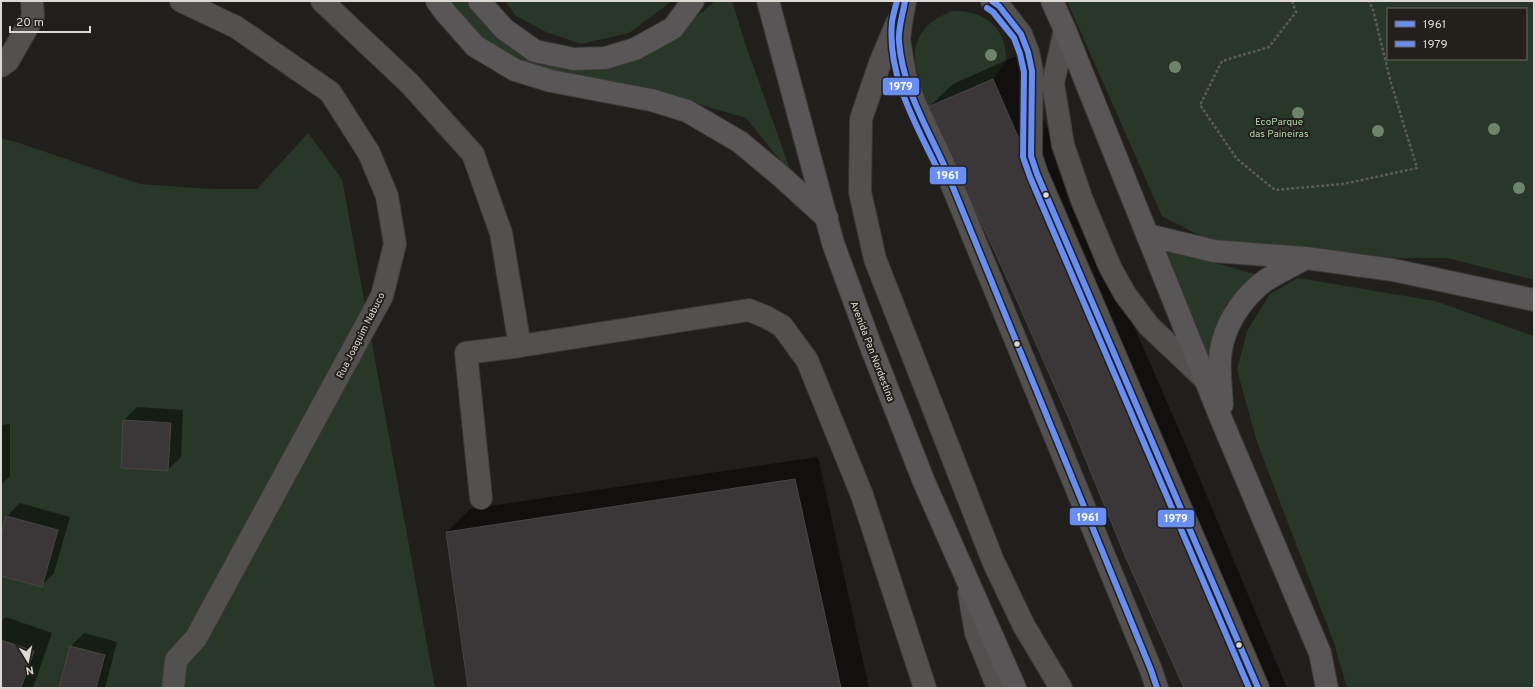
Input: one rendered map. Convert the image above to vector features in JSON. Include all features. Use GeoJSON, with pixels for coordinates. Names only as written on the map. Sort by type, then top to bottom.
{"type":"FeatureCollection","features":[{"type":"Feature","properties":{"kind":"highway"},"geometry":{"type":"LineString","coordinates":[[437,1],[475,46],[515,70],[551,81],[651,100],[687,111],[740,142],[827,218]]}},
{"type":"Feature","properties":{"kind":"highway"},"geometry":{"type":"LineString","coordinates":[[479,1],[504,29],[535,51],[574,59],[605,58],[635,49],[673,28],[693,1]]}},
{"type":"Feature","properties":{"kind":"highway","name":"Avenida Pan Nordestina"},"geometry":{"type":"LineString","coordinates":[[768,1],[833,243],[870,344],[924,482],[1015,688]]}},
{"type":"Feature","properties":{"kind":"highway"},"geometry":{"type":"LineString","coordinates":[[1052,1],[1222,421],[1320,653],[1327,688]]}},
{"type":"Feature","properties":{"kind":"highway"},"geometry":{"type":"LineString","coordinates":[[1147,235],[1214,251],[1306,258],[1393,270],[1534,300]]}},
{"type":"Feature","properties":{"kind":"highway"},"geometry":{"type":"LineString","coordinates":[[1222,421],[1220,363],[1222,342],[1230,322],[1239,307],[1265,280],[1306,258]]}},
{"type":"Feature","properties":{"kind":"highway"},"geometry":{"type":"LineString","coordinates":[[1483,290],[1534,307]]}},
{"type":"Feature","properties":{"kind":"street"},"geometry":{"type":"LineString","coordinates":[[1,66],[8,61],[33,17],[32,1]]}},
{"type":"Feature","properties":{"kind":"street","name":"Rua Joaquim Nabuco"},"geometry":{"type":"LineString","coordinates":[[173,688],[176,660],[196,638],[382,296],[395,244],[387,196],[369,153],[330,92],[236,27],[181,1]]}},
{"type":"Feature","properties":{"kind":"street"},"geometry":{"type":"LineString","coordinates":[[322,1],[409,83],[473,154],[501,233],[520,346]]}},
{"type":"Feature","properties":{"kind":"street"},"geometry":{"type":"LineString","coordinates":[[992,1],[999,6],[1021,34],[1028,52],[1032,71],[1031,156],[1037,174],[1258,688]]}},
{"type":"Feature","properties":{"kind":"street"},"geometry":{"type":"LineString","coordinates":[[905,2],[880,64],[861,119],[860,192],[875,259],[993,561],[1024,626],[1061,688]]}},
{"type":"Feature","properties":{"kind":"street"},"geometry":{"type":"LineString","coordinates":[[905,2],[899,40],[905,75],[915,104],[943,163],[995,286],[1157,688]]}},
{"type":"Feature","properties":{"kind":"street"},"geometry":{"type":"LineString","coordinates":[[1065,30],[1053,83],[1063,145],[1082,200],[1110,267],[1125,294],[1149,326],[1207,382]]}},
{"type":"Feature","properties":{"kind":"street"},"geometry":{"type":"LineString","coordinates":[[482,498],[466,354],[749,310],[766,317],[782,326],[807,360],[862,495],[925,688]]}},
{"type":"Feature","properties":{"kind":"street"},"geometry":{"type":"LineString","coordinates":[[965,575],[976,633],[998,688]]}},
{"type":"Feature","properties":{"kind":"path"},"geometry":{"type":"LineString","coordinates":[[1292,1],[1296,12],[1269,47],[1222,61],[1200,105],[1237,159],[1275,190],[1343,184],[1417,168],[1391,83],[1373,10],[1369,1]]}},
{"type":"Feature","properties":{"kind":"green space"},"geometry":{"type":"Polygon","coordinates":[[[452,1],[471,1],[583,67],[676,34],[715,1],[732,1],[746,46],[792,175],[746,118],[675,97],[547,73],[483,40],[452,1]]]}},
{"type":"Feature","properties":{"kind":"green space"},"geometry":{"type":"Polygon","coordinates":[[[505,1],[669,1],[668,4],[629,33],[581,44],[546,32],[516,16],[505,1]]]}},
{"type":"Feature","properties":{"kind":"green space","name":"EcoParque das Paineiras"},"geometry":{"type":"Polygon","coordinates":[[[1067,1],[1534,1],[1534,280],[1447,258],[1397,258],[1372,255],[1267,252],[1202,237],[1162,216],[1067,1]]]}},
{"type":"Feature","properties":{"kind":"green space"},"geometry":{"type":"Polygon","coordinates":[[[953,11],[975,14],[992,24],[999,31],[1003,40],[1006,50],[1006,62],[993,79],[928,107],[918,76],[915,49],[921,34],[931,22],[953,11]]]}},
{"type":"Feature","properties":{"kind":"green space"},"geometry":{"type":"Polygon","coordinates":[[[308,133],[342,179],[435,688],[1,688],[1,139],[13,141],[140,184],[210,189],[257,189],[308,133]]]}},
{"type":"Feature","properties":{"kind":"green space"},"geometry":{"type":"Polygon","coordinates":[[[1160,247],[1258,275],[1226,304],[1206,359],[1160,247]]]}},
{"type":"Feature","properties":{"kind":"green space"},"geometry":{"type":"Polygon","coordinates":[[[1298,278],[1435,301],[1534,336],[1534,688],[1347,688],[1334,643],[1257,442],[1237,370],[1247,331],[1270,294],[1298,278]]]}},
{"type":"Feature","properties":{"kind":"building"},"geometry":{"type":"Polygon","coordinates":[[[993,79],[1255,688],[1184,688],[1126,558],[1070,421],[1011,287],[928,107],[993,79]]]}},
{"type":"Feature","properties":{"kind":"building"},"geometry":{"type":"Polygon","coordinates":[[[123,420],[171,423],[168,471],[121,468],[123,420]]]}},
{"type":"Feature","properties":{"kind":"building"},"geometry":{"type":"Polygon","coordinates":[[[795,479],[841,688],[468,688],[446,532],[795,479]]]}},
{"type":"Feature","properties":{"kind":"building"},"geometry":{"type":"Polygon","coordinates":[[[6,516],[58,530],[42,587],[1,576],[1,536],[6,516]]]}},
{"type":"Feature","properties":{"kind":"building"},"geometry":{"type":"Polygon","coordinates":[[[1,640],[34,651],[21,688],[1,688],[1,640]]]}},
{"type":"Feature","properties":{"kind":"building"},"geometry":{"type":"Polygon","coordinates":[[[70,646],[105,655],[96,688],[59,688],[70,646]]]}},
{"type":"Feature","properties":{"kind":"transit line","name":"1979"},"geometry":{"type":"LineString","coordinates":[[897,1],[893,14],[892,41],[898,79],[911,114],[936,166]]}},
{"type":"Feature","properties":{"kind":"transit line","name":"1961"},"geometry":{"type":"LineString","coordinates":[[905,1],[900,26],[899,41],[901,57],[909,89],[943,163],[1151,670],[1157,688]]}},
{"type":"Feature","properties":{"kind":"transit line","name":"1961"},"geometry":{"type":"LineString","coordinates":[[992,1],[999,6],[1021,34],[1028,52],[1032,71],[1031,156],[1037,174],[1258,688]]}},
{"type":"Feature","properties":{"kind":"transit line","name":"1979"},"geometry":{"type":"LineString","coordinates":[[987,8],[993,12],[1014,38],[1020,54],[1024,72],[1023,157],[1030,177],[1249,688]]}}]}
